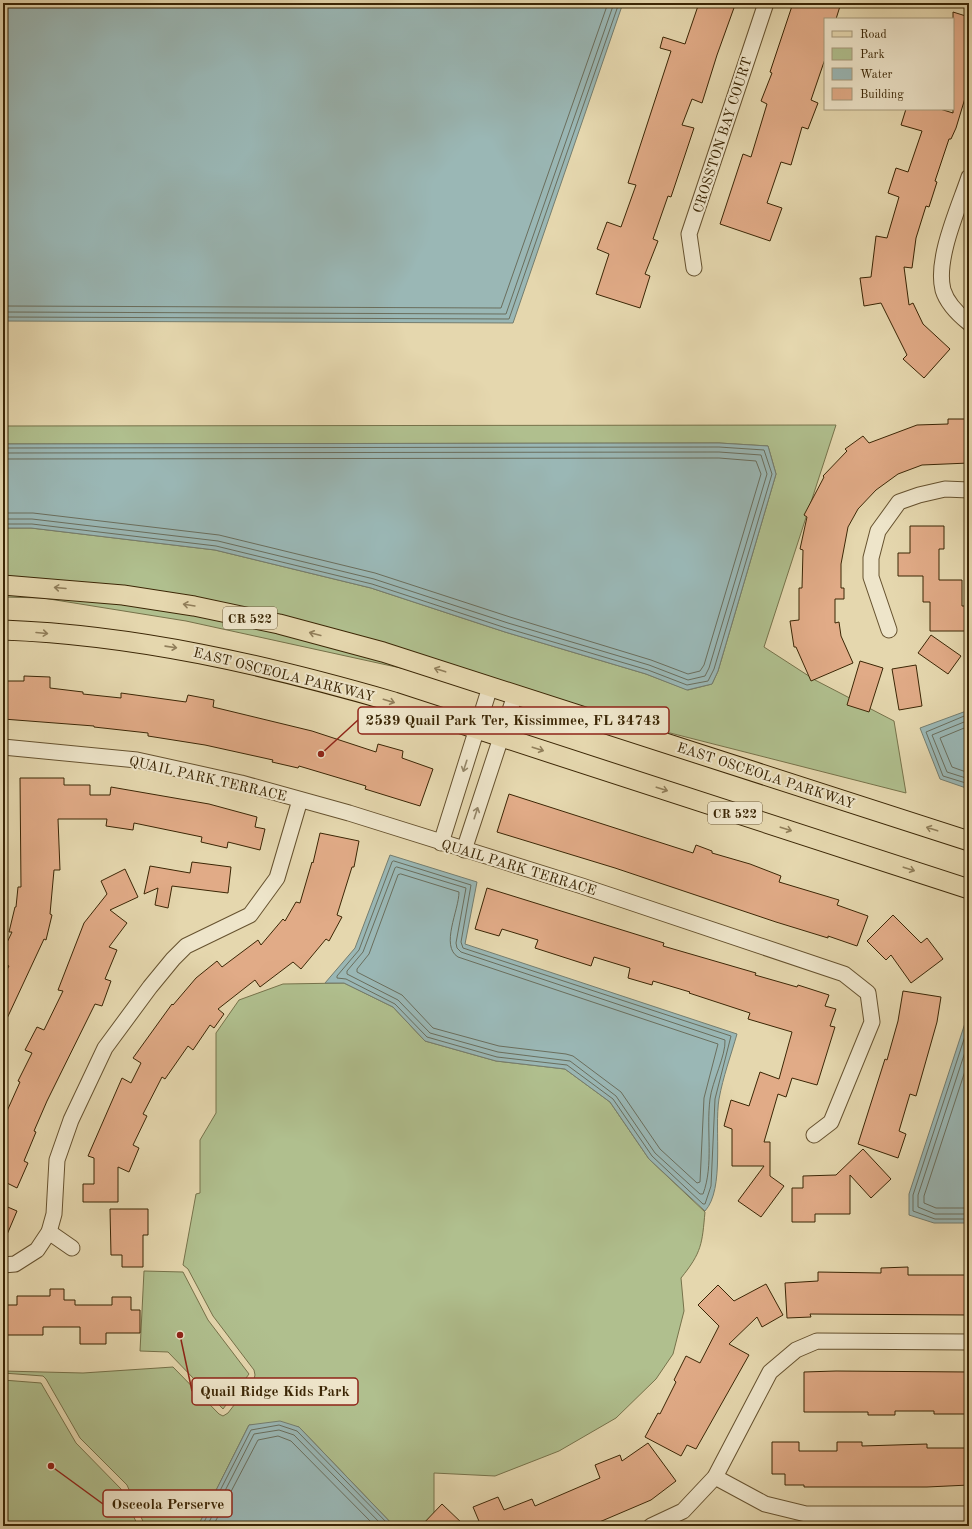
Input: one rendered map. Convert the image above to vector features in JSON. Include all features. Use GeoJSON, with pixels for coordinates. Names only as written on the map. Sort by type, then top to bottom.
{"type":"FeatureCollection","features":[{"type":"Feature","properties":{"kind":"main road","name":"EAST OSCEOLA PARKWAY"},"geometry":{"type":"LineString","coordinates":[[3,585],[123,595],[210,609],[279,624],[376,650],[969,841]]}},
{"type":"Feature","properties":{"kind":"main road","name":"EAST OSCEOLA PARKWAY"},"geometry":{"type":"LineString","coordinates":[[3,630],[97,637],[176,648],[312,678],[394,702],[969,889]]}},
{"type":"Feature","properties":{"kind":"street","name":"CROSSTON BAY COURT"},"geometry":{"type":"LineString","coordinates":[[694,268],[689,234],[766,3]]}},
{"type":"Feature","properties":{"kind":"street"},"geometry":{"type":"LineString","coordinates":[[969,177],[941,264],[943,290],[956,312],[969,323]]}},
{"type":"Feature","properties":{"kind":"street"},"geometry":{"type":"LineString","coordinates":[[889,630],[871,576],[871,558],[878,532],[899,502],[919,494],[945,489],[969,490]]}},
{"type":"Feature","properties":{"kind":"street"},"geometry":{"type":"LineString","coordinates":[[441,843],[490,686]]}},
{"type":"Feature","properties":{"kind":"street"},"geometry":{"type":"LineString","coordinates":[[464,850],[515,695]]}},
{"type":"Feature","properties":{"kind":"street","name":"QUAIL PARK TERRACE"},"geometry":{"type":"LineString","coordinates":[[3,747],[137,760],[241,783],[348,813],[582,886],[844,974],[868,994],[872,1022],[831,1122],[814,1135]]}},
{"type":"Feature","properties":{"kind":"street"},"geometry":{"type":"LineString","coordinates":[[3,1265],[15,1264],[36,1250],[49,1232],[54,1214],[57,1160],[71,1120],[105,1048],[150,987],[186,946],[250,915],[278,878],[300,800]]}},
{"type":"Feature","properties":{"kind":"street"},"geometry":{"type":"LineString","coordinates":[[49,1232],[72,1248]]}},
{"type":"Feature","properties":{"kind":"street"},"geometry":{"type":"LineString","coordinates":[[651,1526],[683,1511],[715,1477],[770,1372],[796,1350],[817,1341],[969,1342]]}},
{"type":"Feature","properties":{"kind":"street"},"geometry":{"type":"LineString","coordinates":[[715,1477],[765,1504],[806,1514],[969,1514]]}},
{"type":"Feature","properties":{"kind":"green space"},"geometry":{"type":"Polygon","coordinates":[[[836,425],[764,647],[815,680],[894,721],[906,793],[627,722],[124,587],[3,577],[3,528],[31,528],[215,550],[371,588],[505,632],[646,674],[688,690],[712,684],[718,671],[776,474],[768,446],[719,443],[3,444],[3,426],[836,425]]]}},
{"type":"Feature","properties":{"kind":"green space"},"geometry":{"type":"Polygon","coordinates":[[[3,593],[122,603],[193,614],[278,633],[419,672],[186,621],[43,598],[3,597],[3,593]]]}},
{"type":"Feature","properties":{"kind":"green space"},"geometry":{"type":"Polygon","coordinates":[[[344,983],[393,1007],[425,1041],[496,1061],[565,1069],[610,1102],[649,1159],[705,1212],[700,1247],[693,1261],[681,1278],[684,1311],[673,1354],[656,1379],[616,1418],[559,1451],[495,1476],[434,1473],[434,1526],[394,1526],[299,1427],[249,1425],[198,1526],[145,1526],[127,1485],[80,1438],[46,1379],[43,1376],[3,1373],[3,1371],[83,1373],[173,1367],[219,1414],[223,1416],[228,1413],[254,1379],[254,1370],[213,1316],[188,1269],[183,1265],[196,1194],[200,1193],[200,1140],[216,1113],[216,1033],[239,1000],[283,984],[344,983]]]}},
{"type":"Feature","properties":{"kind":"green space"},"geometry":{"type":"Polygon","coordinates":[[[144,1271],[183,1272],[208,1320],[249,1374],[223,1409],[168,1352],[140,1351],[144,1271]]]}},
{"type":"Feature","properties":{"kind":"green space"},"geometry":{"type":"Polygon","coordinates":[[[3,1380],[41,1383],[76,1443],[121,1489],[138,1526],[3,1526],[3,1380]]]}},
{"type":"Feature","properties":{"kind":"water"},"geometry":{"type":"Polygon","coordinates":[[[3,3],[623,3],[513,323],[3,321],[3,3]]]}},
{"type":"Feature","properties":{"kind":"water"},"geometry":{"type":"Polygon","coordinates":[[[719,443],[768,446],[776,474],[718,671],[712,684],[687,690],[646,674],[505,632],[371,588],[215,550],[31,528],[3,528],[3,444],[719,443]]]}},
{"type":"Feature","properties":{"kind":"water"},"geometry":{"type":"Polygon","coordinates":[[[969,710],[969,789],[940,779],[920,728],[969,710]]]}},
{"type":"Feature","properties":{"kind":"water"},"geometry":{"type":"Polygon","coordinates":[[[390,855],[477,882],[465,944],[737,1034],[719,1099],[717,1174],[711,1201],[705,1211],[649,1159],[610,1102],[565,1069],[496,1061],[425,1041],[393,1007],[344,983],[325,983],[355,948],[390,855]]]}},
{"type":"Feature","properties":{"kind":"water"},"geometry":{"type":"Polygon","coordinates":[[[969,1011],[969,1223],[934,1223],[909,1215],[909,1194],[969,1011]]]}},
{"type":"Feature","properties":{"kind":"water"},"geometry":{"type":"Polygon","coordinates":[[[280,1421],[299,1427],[394,1526],[198,1526],[249,1425],[280,1421]]]}},
{"type":"Feature","properties":{"kind":"building"},"geometry":{"type":"Polygon","coordinates":[[[699,3],[729,3],[735,5],[702,103],[692,99],[682,125],[694,128],[671,197],[668,196],[653,239],[658,241],[645,274],[650,276],[640,308],[596,294],[609,254],[597,249],[607,222],[621,227],[636,185],[628,183],[671,51],[660,48],[663,37],[685,44],[699,3]]]}},
{"type":"Feature","properties":{"kind":"building"},"geometry":{"type":"Polygon","coordinates":[[[793,3],[841,3],[836,18],[824,18],[824,62],[811,100],[818,103],[808,129],[802,127],[791,165],[781,162],[767,203],[782,208],[770,241],[720,224],[743,154],[751,157],[767,104],[761,101],[772,73],[770,72],[793,3]]]}},
{"type":"Feature","properties":{"kind":"building"},"geometry":{"type":"Polygon","coordinates":[[[953,12],[969,17],[969,85],[956,128],[951,139],[949,139],[935,181],[937,182],[929,207],[926,206],[916,238],[912,268],[904,267],[909,305],[913,303],[923,324],[950,349],[924,378],[903,359],[907,355],[881,303],[864,306],[860,278],[871,277],[876,236],[887,238],[899,197],[888,193],[896,168],[908,172],[922,131],[901,125],[906,110],[943,110],[953,113],[953,12]]]}},
{"type":"Feature","properties":{"kind":"building"},"geometry":{"type":"Polygon","coordinates":[[[948,419],[969,419],[969,463],[922,465],[898,474],[876,490],[858,509],[848,527],[841,564],[841,588],[844,588],[844,599],[835,599],[835,623],[839,622],[841,636],[853,663],[811,681],[796,647],[794,647],[790,621],[799,620],[799,588],[802,588],[803,550],[800,549],[807,517],[804,515],[824,477],[823,476],[847,451],[845,449],[863,436],[869,443],[917,425],[948,424],[948,419]]]}},
{"type":"Feature","properties":{"kind":"building"},"geometry":{"type":"Polygon","coordinates":[[[910,526],[944,526],[944,549],[939,549],[939,580],[962,580],[962,606],[966,606],[966,631],[930,631],[930,602],[923,602],[923,576],[898,576],[898,553],[910,553],[910,526]]]}},
{"type":"Feature","properties":{"kind":"building"},"geometry":{"type":"Polygon","coordinates":[[[931,635],[961,656],[948,674],[918,653],[931,635]]]}},
{"type":"Feature","properties":{"kind":"building"},"geometry":{"type":"Polygon","coordinates":[[[860,661],[883,668],[869,712],[847,705],[860,661]]]}},
{"type":"Feature","properties":{"kind":"building"},"geometry":{"type":"Polygon","coordinates":[[[916,665],[922,706],[899,710],[892,669],[916,665]]]}},
{"type":"Feature","properties":{"kind":"building"},"geometry":{"type":"Polygon","coordinates":[[[24,676],[50,677],[50,688],[83,692],[83,694],[121,698],[121,693],[186,702],[188,695],[214,700],[213,707],[312,731],[376,752],[378,744],[403,751],[402,758],[433,769],[420,806],[365,789],[366,786],[299,766],[298,768],[272,762],[273,760],[205,745],[148,736],[148,733],[94,726],[3,719],[3,681],[24,681],[24,676]]]}},
{"type":"Feature","properties":{"kind":"building"},"geometry":{"type":"Polygon","coordinates":[[[20,778],[64,778],[64,785],[90,785],[90,795],[110,795],[111,787],[209,804],[257,817],[255,827],[265,829],[260,850],[228,842],[227,848],[201,842],[202,837],[134,823],[133,830],[106,826],[107,819],[58,819],[60,870],[54,870],[50,914],[52,915],[46,940],[44,939],[3,1027],[3,977],[9,966],[3,963],[3,951],[12,932],[9,932],[16,907],[18,887],[21,887],[20,778]]]}},
{"type":"Feature","properties":{"kind":"building"},"geometry":{"type":"Polygon","coordinates":[[[509,794],[693,853],[696,845],[712,851],[712,853],[750,864],[781,876],[779,882],[839,900],[837,905],[868,916],[857,946],[828,936],[828,938],[776,922],[615,868],[497,832],[509,794]]]}},
{"type":"Feature","properties":{"kind":"building"},"geometry":{"type":"Polygon","coordinates":[[[320,833],[359,841],[354,867],[352,867],[337,915],[342,917],[329,941],[326,939],[301,969],[293,962],[260,987],[255,980],[218,1009],[224,1014],[214,1028],[210,1025],[193,1050],[188,1046],[165,1079],[162,1077],[143,1114],[147,1116],[133,1145],[139,1148],[129,1172],[118,1167],[118,1202],[83,1202],[83,1184],[94,1184],[94,1158],[88,1156],[122,1078],[131,1083],[141,1063],[133,1058],[172,1004],[173,1005],[196,978],[217,961],[222,967],[258,940],[261,945],[283,919],[285,921],[296,902],[300,903],[312,862],[313,863],[320,833]]]}},
{"type":"Feature","properties":{"kind":"building"},"geometry":{"type":"Polygon","coordinates":[[[192,862],[231,867],[228,893],[172,886],[168,908],[155,905],[158,888],[144,894],[150,866],[190,873],[192,862]]]}},
{"type":"Feature","properties":{"kind":"building"},"geometry":{"type":"Polygon","coordinates":[[[125,869],[138,897],[110,910],[127,923],[109,947],[117,950],[105,979],[111,981],[102,1006],[95,1004],[47,1101],[34,1131],[36,1132],[24,1161],[28,1163],[17,1188],[3,1181],[3,1120],[20,1082],[18,1081],[32,1053],[25,1050],[37,1027],[44,1030],[63,991],[58,990],[84,923],[107,894],[101,881],[125,869]]]}},
{"type":"Feature","properties":{"kind":"building"},"geometry":{"type":"Polygon","coordinates":[[[487,888],[664,943],[663,946],[756,973],[755,975],[797,987],[798,985],[829,995],[825,1006],[836,1009],[830,1026],[835,1027],[817,1085],[792,1078],[786,1097],[778,1094],[764,1142],[770,1142],[770,1176],[784,1186],[761,1217],[738,1201],[764,1166],[732,1166],[732,1129],[724,1126],[731,1100],[749,1106],[760,1072],[779,1079],[792,1032],[748,1019],[750,1013],[689,993],[690,992],[653,981],[652,985],[628,978],[630,968],[594,957],[591,966],[535,948],[538,940],[502,929],[499,936],[475,929],[487,888]]]}},
{"type":"Feature","properties":{"kind":"building"},"geometry":{"type":"Polygon","coordinates":[[[893,915],[921,943],[927,938],[943,959],[911,983],[891,955],[886,960],[867,941],[893,915]]]}},
{"type":"Feature","properties":{"kind":"building"},"geometry":{"type":"Polygon","coordinates":[[[903,991],[941,997],[937,1022],[916,1096],[910,1094],[899,1131],[906,1134],[898,1158],[858,1144],[885,1059],[887,1060],[898,1021],[903,991]]]}},
{"type":"Feature","properties":{"kind":"building"},"geometry":{"type":"Polygon","coordinates":[[[863,1149],[891,1179],[871,1198],[850,1175],[850,1214],[815,1214],[815,1222],[792,1222],[792,1188],[803,1188],[803,1176],[836,1175],[863,1149]]]}},
{"type":"Feature","properties":{"kind":"building"},"geometry":{"type":"Polygon","coordinates":[[[3,1205],[17,1211],[3,1244],[3,1205]]]}},
{"type":"Feature","properties":{"kind":"building"},"geometry":{"type":"Polygon","coordinates":[[[110,1209],[148,1209],[148,1235],[143,1235],[143,1267],[122,1267],[122,1255],[111,1255],[110,1209]]]}},
{"type":"Feature","properties":{"kind":"building"},"geometry":{"type":"Polygon","coordinates":[[[908,1267],[908,1275],[969,1275],[969,1315],[810,1314],[811,1317],[787,1318],[785,1283],[818,1281],[818,1272],[881,1273],[881,1268],[908,1267]]]}},
{"type":"Feature","properties":{"kind":"building"},"geometry":{"type":"Polygon","coordinates":[[[766,1284],[783,1315],[762,1327],[757,1317],[729,1344],[749,1355],[696,1449],[687,1445],[681,1456],[645,1437],[658,1413],[660,1414],[676,1382],[674,1380],[686,1356],[700,1363],[719,1326],[698,1305],[718,1285],[734,1301],[766,1284]]]}},
{"type":"Feature","properties":{"kind":"building"},"geometry":{"type":"Polygon","coordinates":[[[50,1289],[64,1289],[64,1300],[75,1300],[75,1305],[112,1305],[112,1297],[131,1297],[131,1310],[140,1310],[140,1333],[106,1333],[106,1344],[80,1344],[80,1327],[43,1327],[43,1335],[3,1335],[3,1305],[17,1305],[17,1296],[50,1296],[50,1289]]]}},
{"type":"Feature","properties":{"kind":"building"},"geometry":{"type":"Polygon","coordinates":[[[804,1372],[969,1372],[969,1414],[934,1414],[934,1411],[895,1411],[895,1415],[868,1415],[868,1412],[804,1412],[804,1372]]]}},
{"type":"Feature","properties":{"kind":"building"},"geometry":{"type":"Polygon","coordinates":[[[772,1442],[799,1442],[799,1451],[837,1451],[837,1442],[862,1442],[862,1446],[927,1444],[927,1448],[969,1448],[969,1485],[927,1487],[804,1487],[804,1485],[785,1485],[785,1474],[772,1474],[772,1442]]]}},
{"type":"Feature","properties":{"kind":"building"},"geometry":{"type":"Polygon","coordinates":[[[648,1443],[676,1481],[651,1500],[590,1526],[481,1526],[473,1507],[498,1497],[504,1510],[532,1499],[535,1506],[600,1478],[595,1465],[620,1455],[622,1461],[648,1443]]]}},
{"type":"Feature","properties":{"kind":"building"},"geometry":{"type":"Polygon","coordinates":[[[442,1504],[465,1526],[421,1526],[442,1504]]]}},
{"type":"Feature","properties":{"kind":"place","name":"2539 Quail Park Ter, Kissimmee, FL 34743"},"geometry":{"type":"Point","coordinates":[321,754]}},
{"type":"Feature","properties":{"kind":"place","name":"Quail Ridge Kids Park"},"geometry":{"type":"Point","coordinates":[180,1335]}},
{"type":"Feature","properties":{"kind":"place","name":"Osceola Perserve"},"geometry":{"type":"Point","coordinates":[51,1466]}}]}
